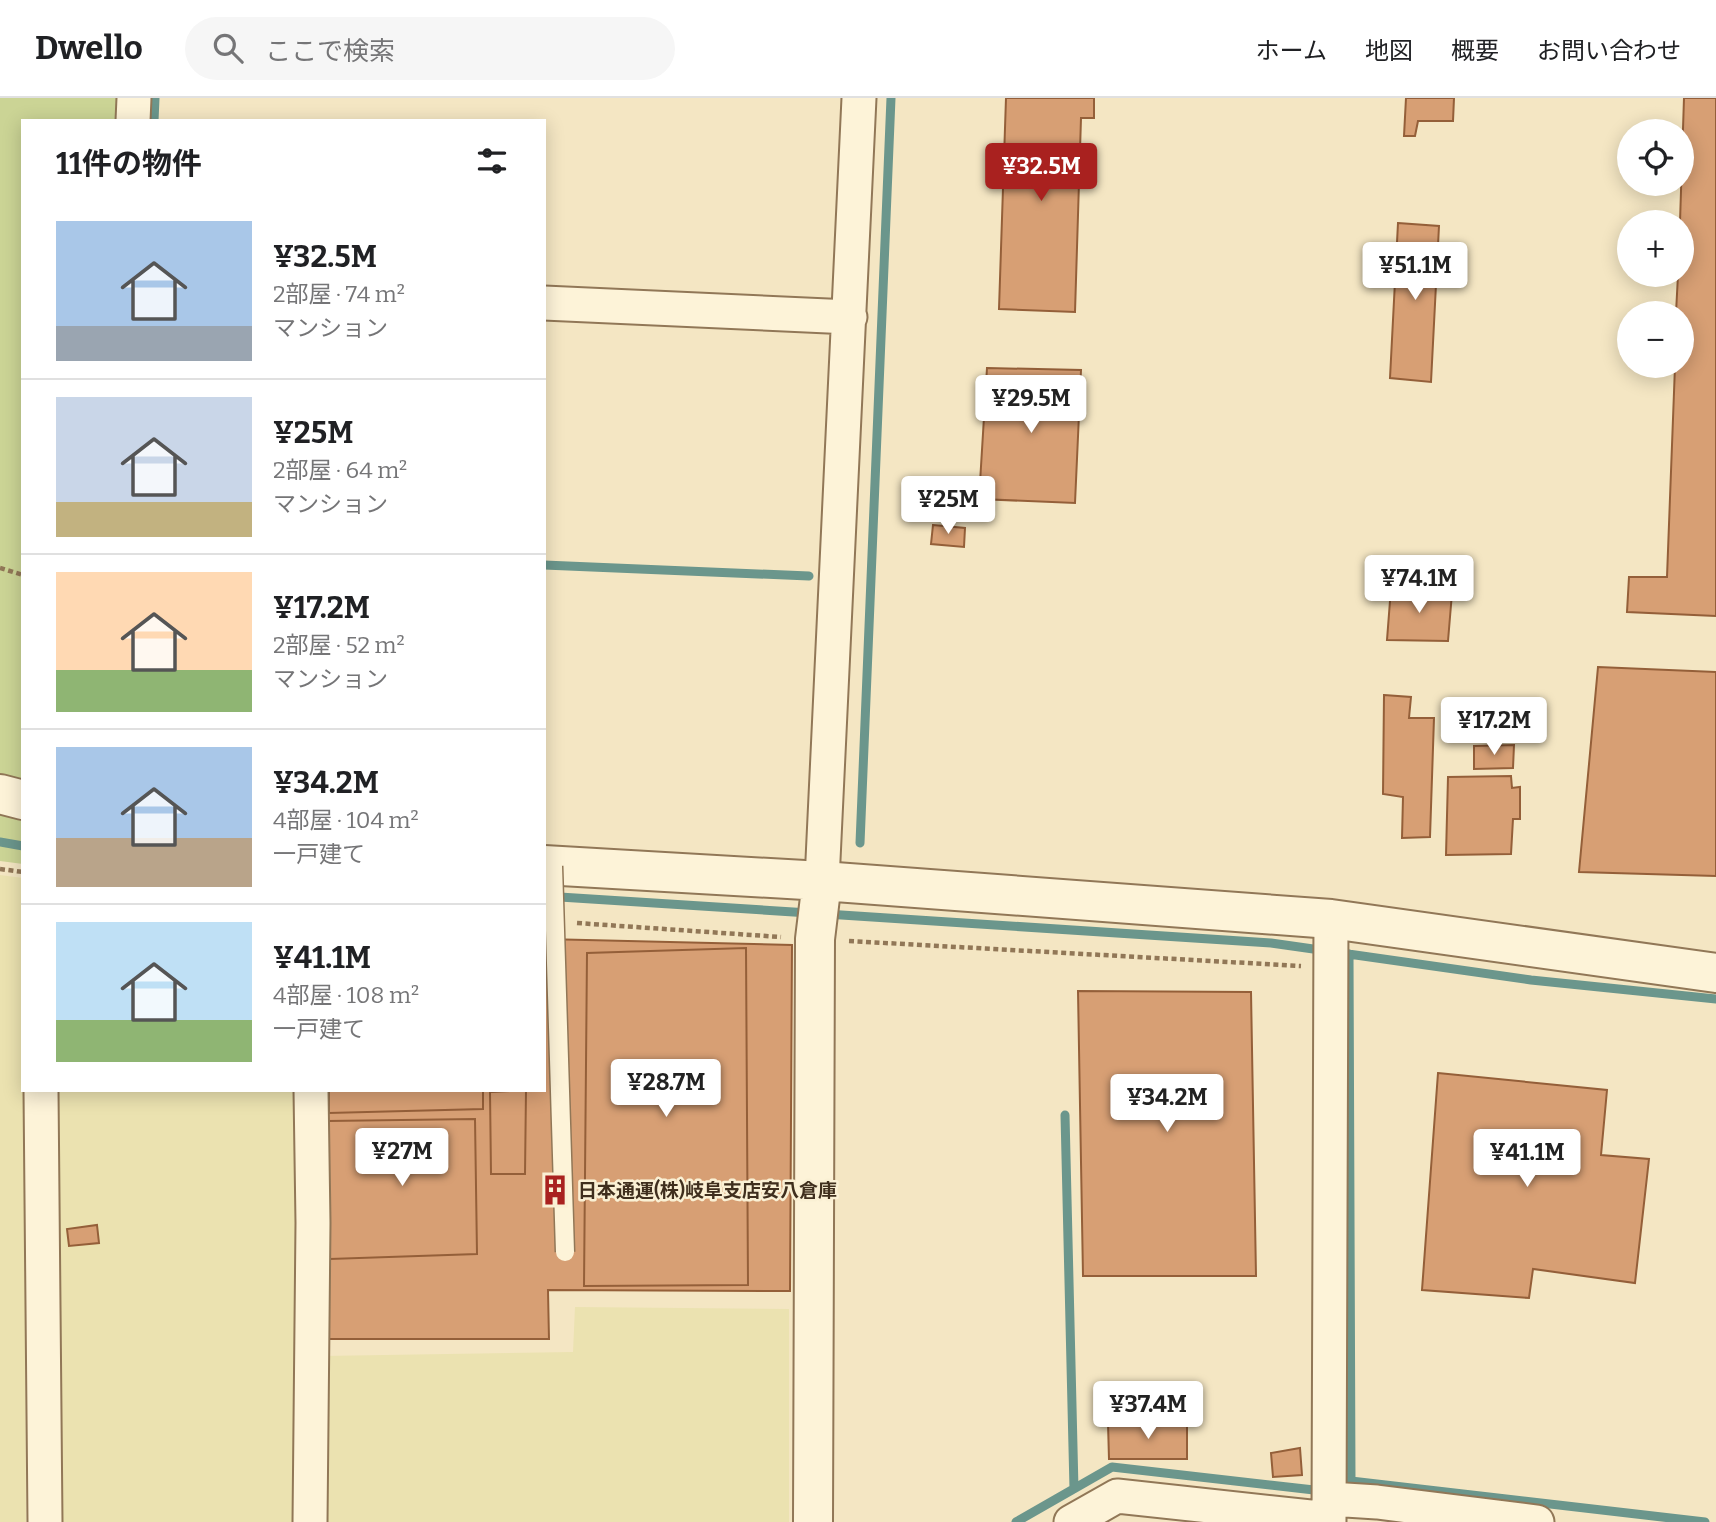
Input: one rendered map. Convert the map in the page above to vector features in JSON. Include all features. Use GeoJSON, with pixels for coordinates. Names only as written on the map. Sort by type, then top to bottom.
{"type":"FeatureCollection","features":[{"type":"Feature","properties":{"kind":"street"},"geometry":{"type":"LineString","coordinates":[[133,119],[134,98]]}},
{"type":"Feature","properties":{"kind":"street"},"geometry":{"type":"LineString","coordinates":[[813,1522],[818,912],[859,98]]}},
{"type":"Feature","properties":{"kind":"street"},"geometry":{"type":"LineString","coordinates":[[546,303],[850,317]]}},
{"type":"Feature","properties":{"kind":"street"},"geometry":{"type":"LineString","coordinates":[[0,794],[21,799]]}},
{"type":"Feature","properties":{"kind":"street"},"geometry":{"type":"LineString","coordinates":[[549,866],[818,912],[1716,973]]}},
{"type":"Feature","properties":{"kind":"street"},"geometry":{"type":"LineString","coordinates":[[1329,1514],[1332,946]]}},
{"type":"Feature","properties":{"kind":"street"},"geometry":{"type":"LineString","coordinates":[[41,1092],[45,1522]]}},
{"type":"Feature","properties":{"kind":"street"},"geometry":{"type":"LineString","coordinates":[[310,1522],[313,1223],[311,1092]]}},
{"type":"Feature","properties":{"kind":"street"},"geometry":{"type":"LineString","coordinates":[[1071,1522],[1117,1496],[1329,1514],[1377,1502],[1537,1522]]}},
{"type":"Feature","properties":{"kind":"lane"},"geometry":{"type":"LineString","coordinates":[[549,866],[565,1252]]}},
{"type":"Feature","properties":{"kind":"path"},"geometry":{"type":"LineString","coordinates":[[0,568],[21,574]]}},
{"type":"Feature","properties":{"kind":"path"},"geometry":{"type":"LineString","coordinates":[[0,869],[21,872]]}},
{"type":"Feature","properties":{"kind":"path"},"geometry":{"type":"LineString","coordinates":[[571,923],[818,912],[1332,946]]}},
{"type":"Feature","properties":{"kind":"shaded area"},"geometry":{"type":"Polygon","coordinates":[[[0,875],[21,878],[26,1522],[0,1522],[0,875]]]}},
{"type":"Feature","properties":{"kind":"shaded area"},"geometry":{"type":"Polygon","coordinates":[[[51,1092],[301,1092],[300,1522],[54,1522],[51,1092]]]}},
{"type":"Feature","properties":{"kind":"shaded area"},"geometry":{"type":"Polygon","coordinates":[[[575,1307],[789,1309],[789,1522],[321,1522],[322,1356],[573,1352],[575,1307]]]}},
{"type":"Feature","properties":{"kind":"green space"},"geometry":{"type":"Polygon","coordinates":[[[0,98],[124,98],[123,119],[21,119],[21,781],[0,775],[0,98]]]}},
{"type":"Feature","properties":{"kind":"green space"},"geometry":{"type":"Polygon","coordinates":[[[0,808],[21,814],[21,864],[0,861],[0,808]]]}},
{"type":"Feature","properties":{"kind":"building"},"geometry":{"type":"Polygon","coordinates":[[[1006,98],[1094,98],[1094,118],[1081,118],[1075,312],[999,309],[1006,98]]]}},
{"type":"Feature","properties":{"kind":"building"},"geometry":{"type":"Polygon","coordinates":[[[1406,98],[1454,98],[1453,121],[1418,121],[1415,136],[1404,136],[1406,98]]]}},
{"type":"Feature","properties":{"kind":"building"},"geometry":{"type":"Polygon","coordinates":[[[1684,98],[1716,98],[1716,616],[1627,612],[1629,577],[1667,577],[1675,378],[1694,378],[1694,301],[1677,301],[1677,287],[1694,287],[1694,210],[1680,210],[1681,196],[1694,196],[1694,119],[1683,119],[1684,98]]]}},
{"type":"Feature","properties":{"kind":"building"},"geometry":{"type":"Polygon","coordinates":[[[1398,223],[1439,226],[1431,382],[1390,378],[1398,223]]]}},
{"type":"Feature","properties":{"kind":"building"},"geometry":{"type":"Polygon","coordinates":[[[987,368],[1081,370],[1075,503],[979,499],[987,368]]]}},
{"type":"Feature","properties":{"kind":"building"},"geometry":{"type":"Polygon","coordinates":[[[933,525],[965,528],[964,547],[931,544],[933,525]]]}},
{"type":"Feature","properties":{"kind":"building"},"geometry":{"type":"Polygon","coordinates":[[[1391,588],[1452,593],[1448,641],[1387,640],[1391,588]]]}},
{"type":"Feature","properties":{"kind":"building"},"geometry":{"type":"Polygon","coordinates":[[[1598,667],[1716,672],[1716,876],[1579,872],[1598,667]]]}},
{"type":"Feature","properties":{"kind":"building"},"geometry":{"type":"Polygon","coordinates":[[[1384,695],[1411,697],[1409,718],[1434,718],[1430,837],[1402,838],[1403,797],[1383,794],[1384,695]]]}},
{"type":"Feature","properties":{"kind":"building"},"geometry":{"type":"Polygon","coordinates":[[[1514,745],[1513,768],[1474,769],[1474,746],[1514,745]]]}},
{"type":"Feature","properties":{"kind":"building"},"geometry":{"type":"Polygon","coordinates":[[[1511,776],[1512,788],[1520,787],[1520,819],[1513,819],[1511,854],[1446,855],[1448,777],[1511,776]]]}},
{"type":"Feature","properties":{"kind":"building","name":"日本通運(株)岐阜支店安八倉庫"},"geometry":{"type":"Polygon","coordinates":[[[546,939],[792,945],[790,1291],[548,1290],[549,1339],[320,1339],[319,1092],[546,1092],[546,939]]]}},
{"type":"Feature","properties":{"kind":"building"},"geometry":{"type":"Polygon","coordinates":[[[746,948],[748,1285],[584,1286],[587,953],[746,948]]]}},
{"type":"Feature","properties":{"kind":"building"},"geometry":{"type":"Polygon","coordinates":[[[1078,991],[1251,992],[1256,1276],[1083,1276],[1078,991]]]}},
{"type":"Feature","properties":{"kind":"building"},"geometry":{"type":"Polygon","coordinates":[[[1438,1073],[1607,1090],[1601,1155],[1649,1159],[1635,1283],[1533,1269],[1529,1298],[1422,1290],[1438,1073]]]}},
{"type":"Feature","properties":{"kind":"building"},"geometry":{"type":"Polygon","coordinates":[[[329,1092],[483,1092],[483,1109],[329,1113],[329,1092]]]}},
{"type":"Feature","properties":{"kind":"building"},"geometry":{"type":"Polygon","coordinates":[[[490,1092],[526,1092],[525,1174],[491,1174],[490,1092]]]}},
{"type":"Feature","properties":{"kind":"building"},"geometry":{"type":"Polygon","coordinates":[[[475,1119],[477,1254],[330,1259],[328,1121],[475,1119]]]}},
{"type":"Feature","properties":{"kind":"building"},"geometry":{"type":"Polygon","coordinates":[[[97,1225],[99,1243],[69,1246],[67,1229],[97,1225]]]}},
{"type":"Feature","properties":{"kind":"building"},"geometry":{"type":"Polygon","coordinates":[[[1108,1423],[1187,1423],[1187,1459],[1109,1459],[1108,1423]]]}},
{"type":"Feature","properties":{"kind":"building"},"geometry":{"type":"Polygon","coordinates":[[[1300,1448],[1302,1475],[1273,1477],[1271,1453],[1300,1448]]]}},
{"type":"Feature","properties":{"kind":"waterway"},"geometry":{"type":"LineString","coordinates":[[154,119],[155,98]]}},
{"type":"Feature","properties":{"kind":"waterway"},"geometry":{"type":"LineString","coordinates":[[860,843],[891,98]]}},
{"type":"Feature","properties":{"kind":"waterway"},"geometry":{"type":"LineString","coordinates":[[546,565],[809,576]]}},
{"type":"Feature","properties":{"kind":"waterway"},"geometry":{"type":"LineString","coordinates":[[0,842],[21,846]]}},
{"type":"Feature","properties":{"kind":"waterway"},"geometry":{"type":"LineString","coordinates":[[546,896],[809,913]]}},
{"type":"Feature","properties":{"kind":"waterway"},"geometry":{"type":"LineString","coordinates":[[826,914],[1271,943],[1531,980],[1716,999]]}},
{"type":"Feature","properties":{"kind":"waterway"},"geometry":{"type":"LineString","coordinates":[[1349,954],[1351,1481],[1705,1522]]}},
{"type":"Feature","properties":{"kind":"waterway"},"geometry":{"type":"LineString","coordinates":[[1065,1115],[1074,1489]]}},
{"type":"Feature","properties":{"kind":"waterway"},"geometry":{"type":"LineString","coordinates":[[1016,1522],[1112,1467],[1314,1490],[1323,1485]]}},
{"type":"Feature","properties":{"kind":"place","name":"日本通運(株)岐阜支店安八倉庫"},"geometry":{"type":"Point","coordinates":[555,1190]}}]}
